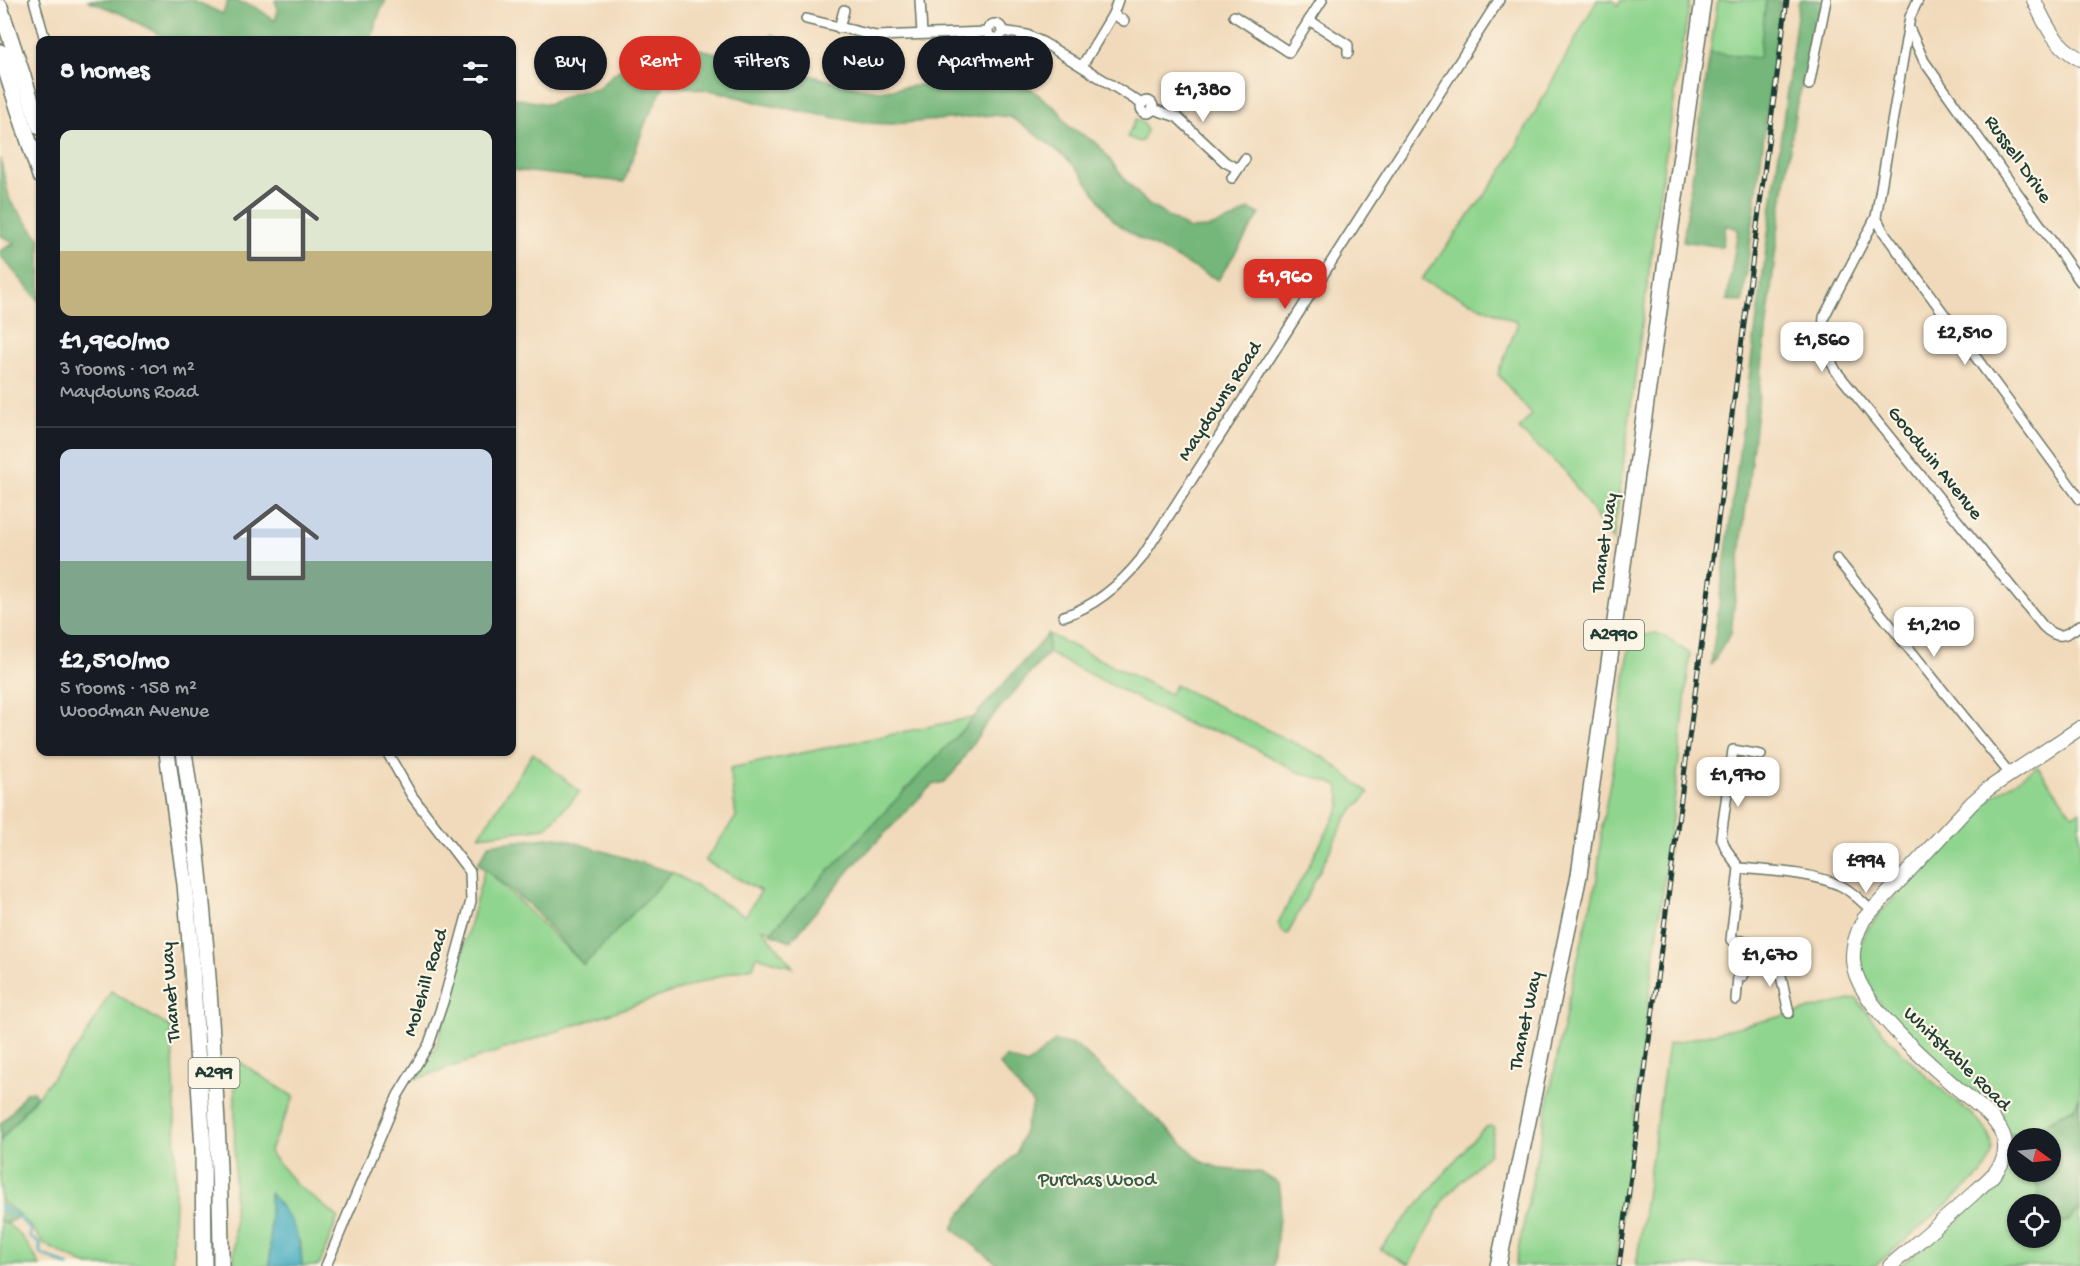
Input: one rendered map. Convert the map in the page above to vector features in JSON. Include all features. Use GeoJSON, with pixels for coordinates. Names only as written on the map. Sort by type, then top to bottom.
{"type":"FeatureCollection","features":[{"type":"Feature","properties":{"kind":"main road","name":"Thanet Way"},"geometry":{"type":"LineString","coordinates":[[1498,1266],[1579,875],[1702,0]]}},
{"type":"Feature","properties":{"kind":"main road"},"geometry":{"type":"LineString","coordinates":[[2034,0],[2048,29],[2067,52],[2080,59]]}},
{"type":"Feature","properties":{"kind":"main road"},"geometry":{"type":"LineString","coordinates":[[0,6],[36,115]]}},
{"type":"Feature","properties":{"kind":"main road"},"geometry":{"type":"LineString","coordinates":[[0,52],[36,164]]}},
{"type":"Feature","properties":{"kind":"main road","name":"Whitstable Road"},"geometry":{"type":"LineString","coordinates":[[1890,1266],[1991,1176],[2003,1161],[2005,1146],[2002,1134],[1989,1117],[1911,1048],[1861,985],[1853,966],[1853,948],[1859,929],[1872,911],[1972,803],[2010,774],[2080,728]]}},
{"type":"Feature","properties":{"kind":"main road","name":"Thanet Way"},"geometry":{"type":"LineString","coordinates":[[168,756],[185,884],[192,966],[203,1149],[204,1266]]}},
{"type":"Feature","properties":{"kind":"main road","name":"Thanet Way"},"geometry":{"type":"LineString","coordinates":[[185,756],[201,880],[209,974],[221,1206],[221,1266]]}},
{"type":"Feature","properties":{"kind":"street"},"geometry":{"type":"LineString","coordinates":[[34,0],[44,36]]}},
{"type":"Feature","properties":{"kind":"street"},"geometry":{"type":"LineString","coordinates":[[920,0],[922,34]]}},
{"type":"Feature","properties":{"kind":"street"},"geometry":{"type":"LineString","coordinates":[[1082,66],[1113,14],[1118,0]]}},
{"type":"Feature","properties":{"kind":"street"},"geometry":{"type":"LineString","coordinates":[[1234,16],[1288,52],[1322,0]]}},
{"type":"Feature","properties":{"kind":"street","name":"Maydowns Road"},"geometry":{"type":"LineString","coordinates":[[1064,616],[1084,610],[1102,597],[1126,577],[1141,559],[1499,0]]}},
{"type":"Feature","properties":{"kind":"street"},"geometry":{"type":"LineString","coordinates":[[1809,85],[1826,0]]}},
{"type":"Feature","properties":{"kind":"street","name":"Goodwin Avenue"},"geometry":{"type":"LineString","coordinates":[[1918,0],[1910,17],[1910,29],[1876,217],[1824,317],[1822,345],[1836,370],[2050,634],[2066,635],[2080,626]]}},
{"type":"Feature","properties":{"kind":"street"},"geometry":{"type":"LineString","coordinates":[[839,28],[844,10]]}},
{"type":"Feature","properties":{"kind":"street"},"geometry":{"type":"LineString","coordinates":[[1113,14],[1124,21]]}},
{"type":"Feature","properties":{"kind":"street"},"geometry":{"type":"LineString","coordinates":[[806,18],[876,36],[988,32],[994,24],[1002,31],[1011,31],[1035,39],[1142,104],[1150,101],[1153,109],[1177,117],[1235,174],[1245,159]]}},
{"type":"Feature","properties":{"kind":"street"},"geometry":{"type":"LineString","coordinates":[[1309,20],[1348,45],[1348,53]]}},
{"type":"Feature","properties":{"kind":"street","name":"Russell Drive"},"geometry":{"type":"LineString","coordinates":[[1910,29],[1924,61],[2080,281]]}},
{"type":"Feature","properties":{"kind":"street"},"geometry":{"type":"LineString","coordinates":[[1815,60],[1827,60]]}},
{"type":"Feature","properties":{"kind":"street"},"geometry":{"type":"LineString","coordinates":[[1902,72],[1911,62],[1924,61]]}},
{"type":"Feature","properties":{"kind":"street"},"geometry":{"type":"LineString","coordinates":[[1876,217],[1883,231],[2080,499]]}},
{"type":"Feature","properties":{"kind":"street"},"geometry":{"type":"LineString","coordinates":[[1837,559],[2010,774]]}},
{"type":"Feature","properties":{"kind":"street"},"geometry":{"type":"LineString","coordinates":[[1736,1000],[1738,976],[1743,976],[1752,958],[1753,942],[1731,940],[1738,868],[1720,837],[1732,750],[1761,755]]}},
{"type":"Feature","properties":{"kind":"street","name":"Molehill Road"},"geometry":{"type":"LineString","coordinates":[[326,1266],[398,1095],[429,1044],[445,996],[471,901],[470,872],[412,796],[389,756]]}},
{"type":"Feature","properties":{"kind":"street"},"geometry":{"type":"LineString","coordinates":[[1738,868],[1784,872],[1826,880],[1841,885],[1872,911]]}},
{"type":"Feature","properties":{"kind":"street"},"geometry":{"type":"LineString","coordinates":[[1752,958],[1804,955]]}},
{"type":"Feature","properties":{"kind":"street"},"geometry":{"type":"LineString","coordinates":[[1777,957],[1789,1013]]}},
{"type":"Feature","properties":{"kind":"green space"},"geometry":{"type":"Polygon","coordinates":[[[87,0],[193,0],[223,14],[228,0],[253,6],[275,21],[278,10],[275,0],[386,0],[372,36],[162,36],[127,16],[87,0]]]}},
{"type":"Feature","properties":{"kind":"green space"},"geometry":{"type":"Polygon","coordinates":[[[1597,0],[1613,0],[1618,6],[1621,0],[1690,0],[1660,190],[1613,541],[1565,471],[1519,430],[1531,414],[1498,374],[1518,323],[1421,280],[1502,172],[1597,0]]]}},
{"type":"Feature","properties":{"kind":"green space"},"geometry":{"type":"Polygon","coordinates":[[[1718,0],[1766,0],[1760,59],[1710,53],[1718,0]]]}},
{"type":"Feature","properties":{"kind":"green space"},"geometry":{"type":"Polygon","coordinates":[[[1766,0],[1781,0],[1743,302],[1727,300],[1738,229],[1726,225],[1722,247],[1683,241],[1710,53],[1759,58],[1766,0]]]}},
{"type":"Feature","properties":{"kind":"green space"},"geometry":{"type":"Polygon","coordinates":[[[1799,0],[1822,0],[1812,50],[1796,107],[1777,239],[1731,633],[1711,665],[1799,0]]]}},
{"type":"Feature","properties":{"kind":"green space"},"geometry":{"type":"Polygon","coordinates":[[[701,50],[713,52],[713,90],[810,90],[810,75],[822,78],[822,90],[905,90],[905,87],[917,85],[917,90],[1032,90],[1058,110],[1068,126],[1098,144],[1126,181],[1149,205],[1189,229],[1207,228],[1235,218],[1249,209],[1260,214],[1218,280],[1136,237],[1113,220],[1082,174],[1065,157],[1010,117],[993,115],[893,124],[864,123],[763,104],[701,89],[701,50]]]}},
{"type":"Feature","properties":{"kind":"green space"},"geometry":{"type":"Polygon","coordinates":[[[619,70],[619,90],[662,90],[646,121],[624,182],[516,170],[516,99],[548,104],[574,93],[607,90],[607,80],[619,70]]]}},
{"type":"Feature","properties":{"kind":"green space"},"geometry":{"type":"Polygon","coordinates":[[[1136,119],[1144,124],[1147,131],[1143,140],[1139,142],[1127,137],[1136,119]]]}},
{"type":"Feature","properties":{"kind":"green space"},"geometry":{"type":"Polygon","coordinates":[[[0,158],[10,201],[36,234],[36,297],[0,255],[0,251],[15,243],[0,235],[0,158]]]}},
{"type":"Feature","properties":{"kind":"green space"},"geometry":{"type":"Polygon","coordinates":[[[1656,633],[1666,637],[1690,654],[1675,795],[1615,1266],[1515,1266],[1573,978],[1597,879],[1602,826],[1616,749],[1630,641],[1640,636],[1656,633]]]}},
{"type":"Feature","properties":{"kind":"green space"},"geometry":{"type":"Polygon","coordinates":[[[1048,634],[1170,694],[1175,685],[1325,758],[1369,793],[1346,818],[1288,934],[1282,932],[1278,923],[1341,805],[1338,785],[1296,771],[1227,733],[1194,727],[1048,653],[1048,634]]]}},
{"type":"Feature","properties":{"kind":"green space"},"geometry":{"type":"Polygon","coordinates":[[[1048,634],[1048,653],[985,725],[954,772],[944,782],[932,785],[854,865],[791,941],[770,933],[965,727],[1048,634]]]}},
{"type":"Feature","properties":{"kind":"green space"},"geometry":{"type":"Polygon","coordinates":[[[975,717],[772,932],[762,928],[793,967],[757,956],[753,967],[735,971],[416,1079],[436,1048],[485,868],[584,965],[672,872],[745,916],[761,891],[705,861],[736,817],[730,768],[975,717]]]}},
{"type":"Feature","properties":{"kind":"green space"},"geometry":{"type":"Polygon","coordinates":[[[533,753],[580,792],[546,828],[479,836],[533,753]]]}},
{"type":"Feature","properties":{"kind":"green space"},"geometry":{"type":"Polygon","coordinates":[[[2037,766],[2073,815],[2080,811],[2080,1096],[2075,1107],[2036,1128],[2007,1128],[2007,1131],[1903,1032],[1866,986],[1859,969],[1859,949],[1866,931],[1880,913],[1987,801],[2037,766]]]}},
{"type":"Feature","properties":{"kind":"green space"},"geometry":{"type":"Polygon","coordinates":[[[557,837],[672,872],[584,965],[528,904],[478,863],[489,844],[557,837]]]}},
{"type":"Feature","properties":{"kind":"green space"},"geometry":{"type":"Polygon","coordinates":[[[111,991],[171,1028],[176,1147],[172,1266],[89,1266],[42,1242],[33,1229],[3,1202],[0,1195],[0,1141],[82,1042],[111,991]]]}},
{"type":"Feature","properties":{"kind":"green space"},"geometry":{"type":"Polygon","coordinates":[[[1857,998],[1885,1035],[1984,1127],[1992,1148],[1984,1172],[1875,1266],[1636,1266],[1668,1044],[1857,998]]]}},
{"type":"Feature","properties":{"kind":"green space","name":"Purchas Wood"},"geometry":{"type":"Polygon","coordinates":[[[1055,1041],[1077,1046],[1203,1162],[1222,1169],[1259,1172],[1279,1183],[1281,1197],[1274,1266],[1000,1266],[953,1229],[959,1216],[1017,1152],[1033,1104],[999,1064],[1006,1057],[1027,1065],[1055,1041]]]}},
{"type":"Feature","properties":{"kind":"green space"},"geometry":{"type":"Polygon","coordinates":[[[235,1059],[294,1097],[269,1152],[296,1184],[338,1217],[319,1266],[302,1266],[301,1244],[270,1194],[270,1266],[234,1266],[235,1059]]]}},
{"type":"Feature","properties":{"kind":"green space"},"geometry":{"type":"Polygon","coordinates":[[[33,1091],[36,1096],[0,1141],[0,1125],[26,1092],[33,1091]]]}},
{"type":"Feature","properties":{"kind":"green space"},"geometry":{"type":"Polygon","coordinates":[[[2080,1096],[2080,1208],[2069,1221],[2062,1223],[2061,1194],[2038,1194],[2036,1182],[2061,1182],[2061,1128],[2036,1128],[2075,1108],[2080,1096]]]}},
{"type":"Feature","properties":{"kind":"green space"},"geometry":{"type":"Polygon","coordinates":[[[1486,1127],[1494,1128],[1489,1153],[1445,1198],[1409,1265],[1380,1249],[1475,1137],[1486,1127]]]}},
{"type":"Feature","properties":{"kind":"green space"},"geometry":{"type":"Polygon","coordinates":[[[2007,1168],[2007,1182],[2035,1182],[2040,1194],[2007,1194],[2007,1248],[2061,1248],[2061,1220],[2069,1221],[2080,1208],[2080,1266],[1899,1266],[1958,1220],[1987,1192],[2007,1168]]]}},
{"type":"Feature","properties":{"kind":"green space"},"geometry":{"type":"Polygon","coordinates":[[[0,1195],[3,1202],[20,1215],[8,1224],[0,1221],[0,1195]]]}},
{"type":"Feature","properties":{"kind":"green space"},"geometry":{"type":"Polygon","coordinates":[[[0,1221],[19,1234],[40,1266],[0,1266],[0,1221]]]}},
{"type":"Feature","properties":{"kind":"water"},"geometry":{"type":"Polygon","coordinates":[[[270,1193],[294,1226],[300,1244],[302,1266],[270,1266],[270,1193]]]}},
{"type":"Feature","properties":{"kind":"waterway"},"geometry":{"type":"LineString","coordinates":[[0,1206],[15,1214],[31,1230],[30,1237],[40,1244],[42,1254],[68,1266]]}},
{"type":"Feature","properties":{"kind":"railway"},"geometry":{"type":"LineString","coordinates":[[1619,1266],[1787,0]]}}]}
